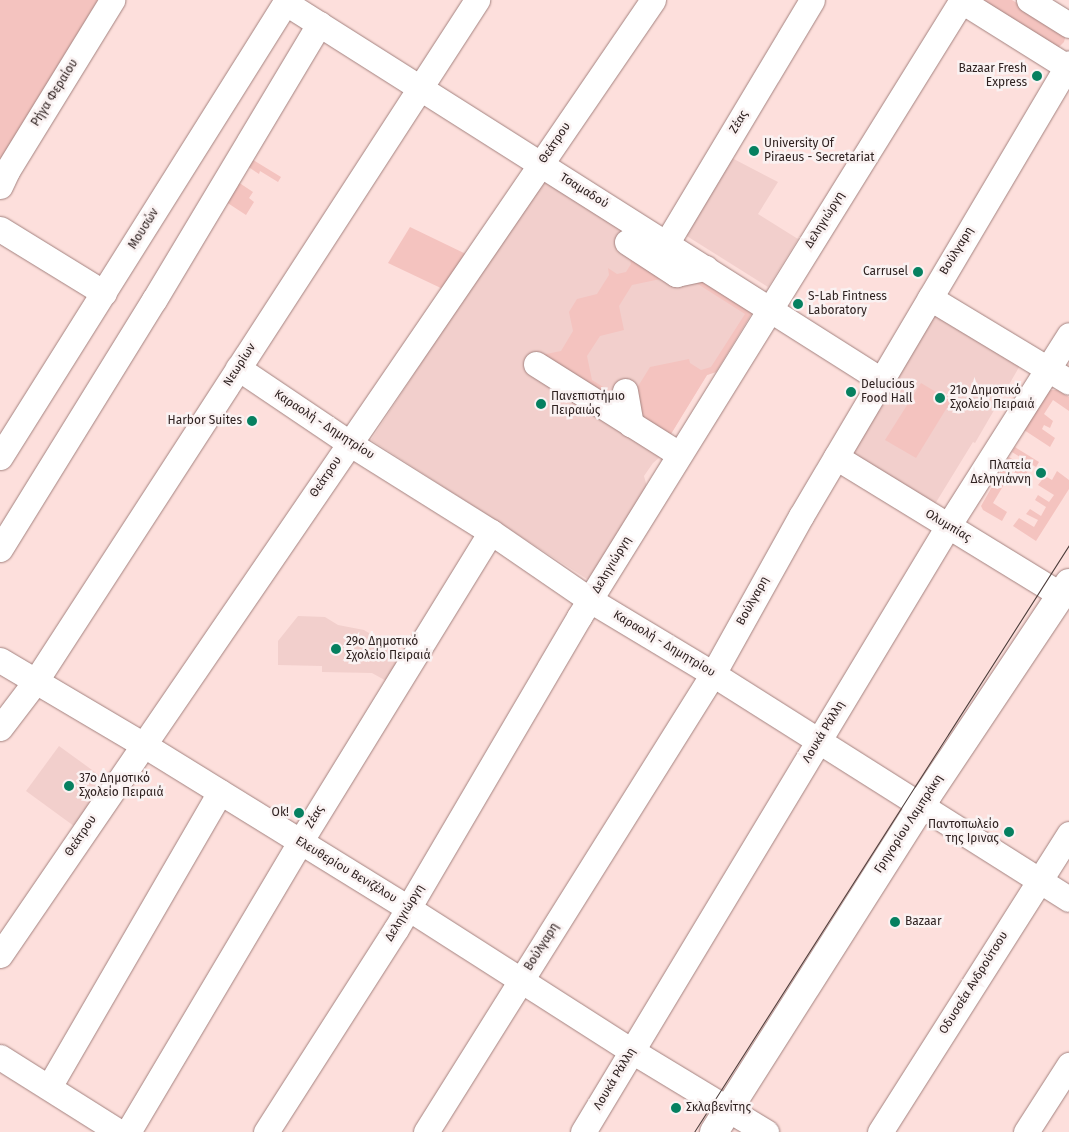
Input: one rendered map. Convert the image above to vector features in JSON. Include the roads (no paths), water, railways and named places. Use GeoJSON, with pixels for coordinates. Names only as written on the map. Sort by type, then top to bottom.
{"type":"FeatureCollection","features":[{"type":"Feature","properties":{"kind":"main road","name":"Γρηγορίου Λαμπράκη"},"geometry":{"type":"LineString","coordinates":[[714,1132],[756,1088],[753,1068],[922,805],[1065,589]]}},
{"type":"Feature","properties":{"kind":"street","name":"Ρήγα Φεραίου"},"geometry":{"type":"LineString","coordinates":[[0,186],[7,170],[112,0]]}},
{"type":"Feature","properties":{"kind":"street","name":"Νεωρίων"},"geometry":{"type":"LineString","coordinates":[[0,728],[35,682],[477,0]]}},
{"type":"Feature","properties":{"kind":"street","name":"Θεάτρου"},"geometry":{"type":"LineString","coordinates":[[0,955],[652,0]]}},
{"type":"Feature","properties":{"kind":"street","name":"Ζέας"},"geometry":{"type":"LineString","coordinates":[[666,244],[812,0]]}},
{"type":"Feature","properties":{"kind":"street"},"geometry":{"type":"LineString","coordinates":[[961,0],[1068,66]]}},
{"type":"Feature","properties":{"kind":"street","name":"Δεληγιώργη"},"geometry":{"type":"LineString","coordinates":[[266,1132],[408,908],[678,454],[961,0]]}},
{"type":"Feature","properties":{"kind":"street"},"geometry":{"type":"LineString","coordinates":[[1029,0],[1069,25]]}},
{"type":"Feature","properties":{"kind":"street","name":"Τσαμαδού"},"geometry":{"type":"LineString","coordinates":[[287,1],[319,24],[882,380]]}},
{"type":"Feature","properties":{"kind":"street","name":"Μουσών"},"geometry":{"type":"LineString","coordinates":[[0,457],[287,1]]}},
{"type":"Feature","properties":{"kind":"street"},"geometry":{"type":"LineString","coordinates":[[0,549],[154,300],[319,24]]}},
{"type":"Feature","properties":{"kind":"street","name":"Βούλγαρη"},"geometry":{"type":"LineString","coordinates":[[426,1132],[713,674],[836,457],[1068,66]]}},
{"type":"Feature","properties":{"kind":"street"},"geometry":{"type":"LineString","coordinates":[[0,229],[104,293]]}},
{"type":"Feature","properties":{"kind":"street"},"geometry":{"type":"LineString","coordinates":[[626,242],[676,274],[705,268]]}},
{"type":"Feature","properties":{"kind":"street"},"geometry":{"type":"LineString","coordinates":[[930,298],[1069,382]]}},
{"type":"Feature","properties":{"kind":"street","name":"Λουκά Ράλλη"},"geometry":{"type":"LineString","coordinates":[[583,1132],[948,526],[1069,335]]}},
{"type":"Feature","properties":{"kind":"street"},"geometry":{"type":"LineString","coordinates":[[536,364],[678,454]]}},
{"type":"Feature","properties":{"kind":"street","name":"Καραολή - Δημητρίου"},"geometry":{"type":"LineString","coordinates":[[238,368],[350,443],[492,532],[590,600],[819,740],[1069,899]]}},
{"type":"Feature","properties":{"kind":"street"},"geometry":{"type":"LineString","coordinates":[[625,391],[631,424]]}},
{"type":"Feature","properties":{"kind":"street","name":"Ολυμπίας"},"geometry":{"type":"LineString","coordinates":[[836,457],[948,526],[1065,589]]}},
{"type":"Feature","properties":{"kind":"street","name":"Ζέας"},"geometry":{"type":"LineString","coordinates":[[128,1132],[300,842],[492,532]]}},
{"type":"Feature","properties":{"kind":"street","name":"Ελευθερίου Βενιζέλου"},"geometry":{"type":"LineString","coordinates":[[0,660],[144,744],[408,908],[632,1051],[766,1132]]}},
{"type":"Feature","properties":{"kind":"street"},"geometry":{"type":"LineString","coordinates":[[49,1087],[220,792]]}},
{"type":"Feature","properties":{"kind":"street","name":"Οδυσσέα Ανδρούτσου"},"geometry":{"type":"LineString","coordinates":[[880,1132],[1069,834]]}},
{"type":"Feature","properties":{"kind":"street"},"geometry":{"type":"LineString","coordinates":[[0,1057],[119,1132]]}},
{"type":"Feature","properties":{"kind":"street"},"geometry":{"type":"LineString","coordinates":[[1026,1132],[1069,1065]]}},
{"type":"Feature","properties":{"kind":"tram line"},"geometry":{"type":"LineString","coordinates":[[694,1132],[1069,545]]}},
{"type":"Feature","properties":{"kind":"place","name":"Bazaar Fresh Express"},"geometry":{"type":"Point","coordinates":[1037,76]}},
{"type":"Feature","properties":{"kind":"place","name":"University Of Piraeus - Secretariat"},"geometry":{"type":"Point","coordinates":[754,151]}},
{"type":"Feature","properties":{"kind":"place","name":"Carrusel"},"geometry":{"type":"Point","coordinates":[918,272]}},
{"type":"Feature","properties":{"kind":"place","name":"S-Lab Fintness Laboratory"},"geometry":{"type":"Point","coordinates":[798,304]}},
{"type":"Feature","properties":{"kind":"place","name":"Delucious Food Hall"},"geometry":{"type":"Point","coordinates":[851,392]}},
{"type":"Feature","properties":{"kind":"place","name":"21ο Δημοτικό Σχολείο Πειραιά"},"geometry":{"type":"Point","coordinates":[940,398]}},
{"type":"Feature","properties":{"kind":"place","name":"Πανεπιστήμιο Πειραιώς"},"geometry":{"type":"Point","coordinates":[541,404]}},
{"type":"Feature","properties":{"kind":"place","name":"Harbor Suites"},"geometry":{"type":"Point","coordinates":[252,421]}},
{"type":"Feature","properties":{"kind":"place","name":"Πλατεία Δεληγιάννη"},"geometry":{"type":"Point","coordinates":[1041,473]}},
{"type":"Feature","properties":{"kind":"place","name":"29ο Δημοτικό Σχολείο Πειραιά"},"geometry":{"type":"Point","coordinates":[336,649]}},
{"type":"Feature","properties":{"kind":"place","name":"37ο Δημοτικό Σχολείο Πειραιά"},"geometry":{"type":"Point","coordinates":[69,786]}},
{"type":"Feature","properties":{"kind":"place","name":"Ok!"},"geometry":{"type":"Point","coordinates":[299,813]}},
{"type":"Feature","properties":{"kind":"place","name":"Παντοπωλείο της Ιρινας"},"geometry":{"type":"Point","coordinates":[1009,832]}},
{"type":"Feature","properties":{"kind":"place","name":"Bazaar"},"geometry":{"type":"Point","coordinates":[895,922]}},
{"type":"Feature","properties":{"kind":"place","name":"Σκλαβενίτης"},"geometry":{"type":"Point","coordinates":[676,1108]}}]}
